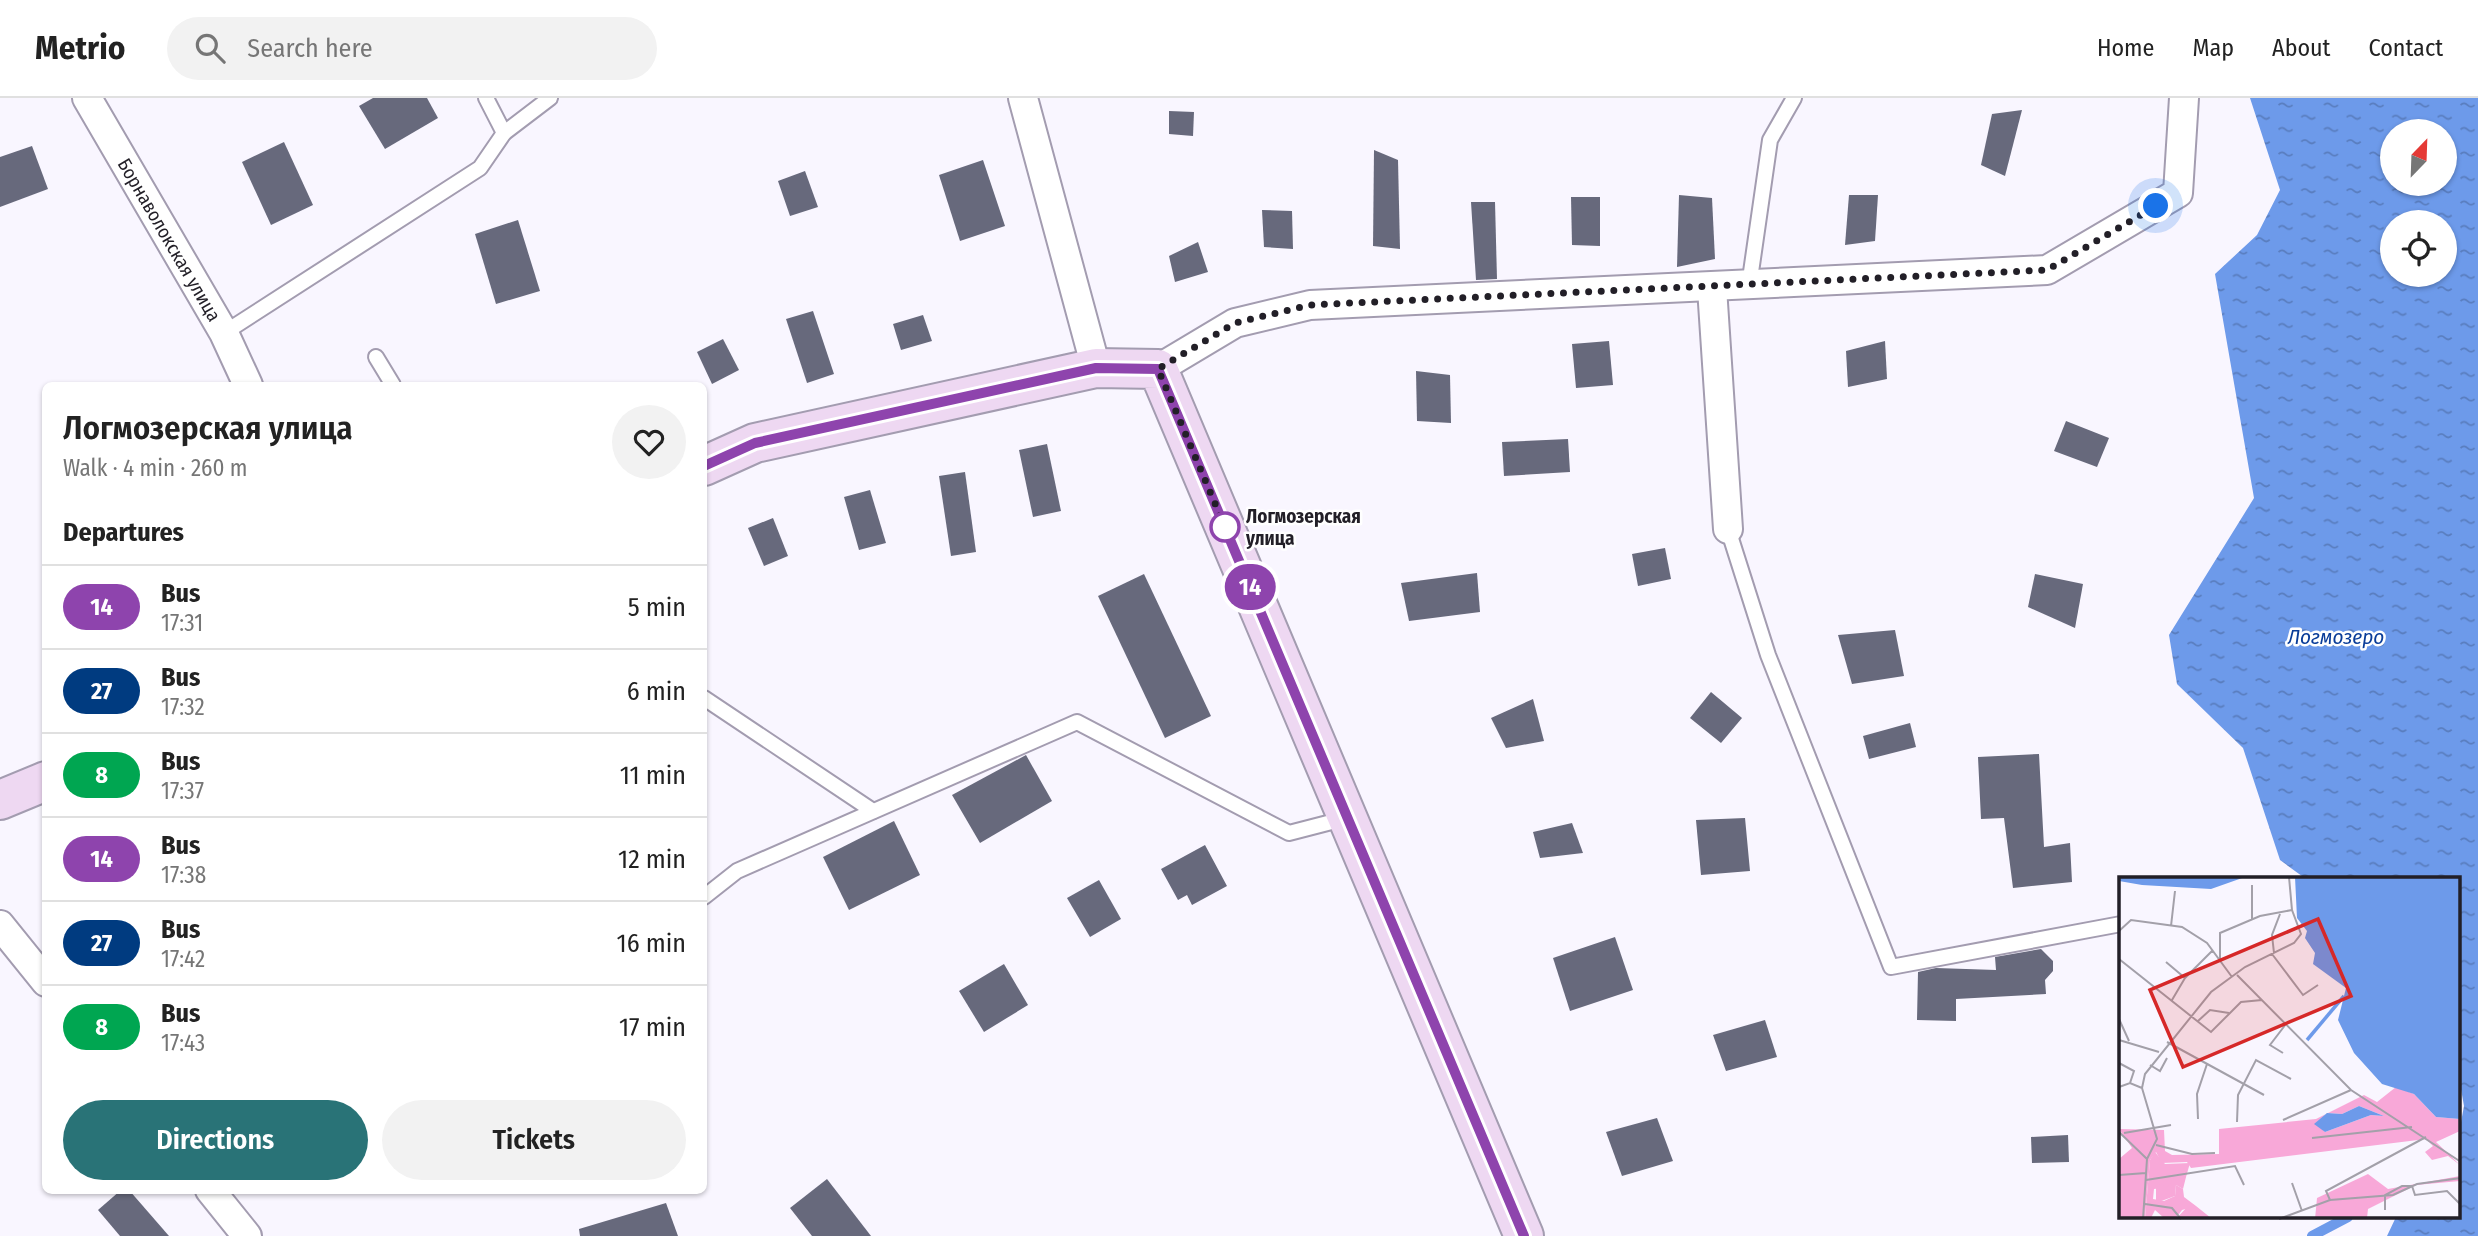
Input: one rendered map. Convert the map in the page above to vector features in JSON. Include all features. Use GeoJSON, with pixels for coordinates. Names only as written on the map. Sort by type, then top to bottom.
{"type":"FeatureCollection","features":[{"type":"Feature","properties":{"kind":"street","name":"Борнаволокская улица"},"geometry":{"type":"LineString","coordinates":[[86,98],[224,333],[247,382]]}},
{"type":"Feature","properties":{"kind":"street"},"geometry":{"type":"LineString","coordinates":[[707,465],[755,443],[1096,368],[1158,369],[1235,323],[1310,305],[2047,270],[2178,193],[2184,98]]}},
{"type":"Feature","properties":{"kind":"street"},"geometry":{"type":"LineString","coordinates":[[1028,105],[1096,368]]}},
{"type":"Feature","properties":{"kind":"street"},"geometry":{"type":"LineString","coordinates":[[1712,288],[1728,528]]}},
{"type":"Feature","properties":{"kind":"street"},"geometry":{"type":"LineString","coordinates":[[1158,369],[1524,1236]]}},
{"type":"Feature","properties":{"kind":"street"},"geometry":{"type":"LineString","coordinates":[[0,800],[42,783]]}},
{"type":"Feature","properties":{"kind":"street"},"geometry":{"type":"LineString","coordinates":[[0,925],[42,977]]}},
{"type":"Feature","properties":{"kind":"street"},"geometry":{"type":"LineString","coordinates":[[213,1194],[247,1236]]}},
{"type":"Feature","properties":{"kind":"lane"},"geometry":{"type":"LineString","coordinates":[[486,98],[504,133]]}},
{"type":"Feature","properties":{"kind":"lane"},"geometry":{"type":"LineString","coordinates":[[224,333],[480,168],[504,133],[550,98]]}},
{"type":"Feature","properties":{"kind":"lane"},"geometry":{"type":"LineString","coordinates":[[1749,286],[1770,141],[1794,98]]}},
{"type":"Feature","properties":{"kind":"lane"},"geometry":{"type":"LineString","coordinates":[[376,357],[391,382]]}},
{"type":"Feature","properties":{"kind":"lane"},"geometry":{"type":"LineString","coordinates":[[1728,528],[1769,654],[1891,967],[2119,924]]}},
{"type":"Feature","properties":{"kind":"lane"},"geometry":{"type":"LineString","coordinates":[[707,700],[873,811]]}},
{"type":"Feature","properties":{"kind":"lane"},"geometry":{"type":"LineString","coordinates":[[707,895],[737,871],[1077,722],[1289,833],[1348,818]]}},
{"type":"Feature","properties":{"kind":"water","name":"Логмозеро"},"geometry":{"type":"Polygon","coordinates":[[[2250,98],[2478,98],[2478,1236],[2387,1236],[2396,1218],[2460,1218],[2460,1128],[2464,1106],[2460,1084],[2460,877],[2303,877],[2280,860],[2243,748],[2177,684],[2169,635],[2254,498],[2215,274],[2257,235],[2280,190],[2250,98]]]}},
{"type":"Feature","properties":{"kind":"building"},"geometry":{"type":"Polygon","coordinates":[[[373,98],[427,98],[438,118],[385,149],[359,106],[373,98]]]}},
{"type":"Feature","properties":{"kind":"building"},"geometry":{"type":"Polygon","coordinates":[[[2022,110],[2005,176],[1981,165],[1992,114],[2022,110]]]}},
{"type":"Feature","properties":{"kind":"building"},"geometry":{"type":"Polygon","coordinates":[[[1169,111],[1194,112],[1193,136],[1169,134],[1169,111]]]}},
{"type":"Feature","properties":{"kind":"building"},"geometry":{"type":"Polygon","coordinates":[[[284,142],[313,205],[271,225],[242,162],[284,142]]]}},
{"type":"Feature","properties":{"kind":"building"},"geometry":{"type":"Polygon","coordinates":[[[32,146],[48,189],[0,207],[0,157],[32,146]]]}},
{"type":"Feature","properties":{"kind":"building"},"geometry":{"type":"Polygon","coordinates":[[[1374,150],[1398,160],[1400,249],[1373,246],[1374,150]]]}},
{"type":"Feature","properties":{"kind":"building"},"geometry":{"type":"Polygon","coordinates":[[[983,160],[1005,226],[960,241],[939,175],[983,160]]]}},
{"type":"Feature","properties":{"kind":"building"},"geometry":{"type":"Polygon","coordinates":[[[805,171],[818,207],[790,216],[778,181],[805,171]]]}},
{"type":"Feature","properties":{"kind":"building"},"geometry":{"type":"Polygon","coordinates":[[[1679,195],[1712,198],[1715,259],[1677,267],[1679,195]]]}},
{"type":"Feature","properties":{"kind":"building"},"geometry":{"type":"Polygon","coordinates":[[[1849,195],[1878,195],[1875,241],[1845,245],[1849,195]]]}},
{"type":"Feature","properties":{"kind":"building"},"geometry":{"type":"Polygon","coordinates":[[[1571,197],[1600,197],[1600,246],[1572,245],[1571,197]]]}},
{"type":"Feature","properties":{"kind":"building"},"geometry":{"type":"Polygon","coordinates":[[[1471,202],[1495,202],[1497,279],[1476,280],[1471,202]]]}},
{"type":"Feature","properties":{"kind":"building"},"geometry":{"type":"Polygon","coordinates":[[[1262,210],[1292,211],[1293,249],[1264,247],[1262,210]]]}},
{"type":"Feature","properties":{"kind":"building"},"geometry":{"type":"Polygon","coordinates":[[[518,220],[540,291],[496,304],[475,234],[518,220]]]}},
{"type":"Feature","properties":{"kind":"building"},"geometry":{"type":"Polygon","coordinates":[[[1198,242],[1208,272],[1175,282],[1169,256],[1198,242]]]}},
{"type":"Feature","properties":{"kind":"building"},"geometry":{"type":"Polygon","coordinates":[[[813,311],[834,374],[807,383],[786,319],[813,311]]]}},
{"type":"Feature","properties":{"kind":"building"},"geometry":{"type":"Polygon","coordinates":[[[923,315],[932,341],[901,350],[893,324],[923,315]]]}},
{"type":"Feature","properties":{"kind":"building"},"geometry":{"type":"Polygon","coordinates":[[[723,339],[739,370],[712,384],[697,352],[723,339]]]}},
{"type":"Feature","properties":{"kind":"building"},"geometry":{"type":"Polygon","coordinates":[[[1609,341],[1613,385],[1576,388],[1572,344],[1609,341]]]}},
{"type":"Feature","properties":{"kind":"building"},"geometry":{"type":"Polygon","coordinates":[[[1885,341],[1887,379],[1848,387],[1846,351],[1885,341]]]}},
{"type":"Feature","properties":{"kind":"building"},"geometry":{"type":"Polygon","coordinates":[[[1416,371],[1450,375],[1451,423],[1417,421],[1416,371]]]}},
{"type":"Feature","properties":{"kind":"building"},"geometry":{"type":"Polygon","coordinates":[[[2066,421],[2109,438],[2097,467],[2054,451],[2066,421]]]}},
{"type":"Feature","properties":{"kind":"building"},"geometry":{"type":"Polygon","coordinates":[[[1568,439],[1570,472],[1504,476],[1502,442],[1568,439]]]}},
{"type":"Feature","properties":{"kind":"building"},"geometry":{"type":"Polygon","coordinates":[[[1047,444],[1061,511],[1033,517],[1019,450],[1047,444]]]}},
{"type":"Feature","properties":{"kind":"building"},"geometry":{"type":"Polygon","coordinates":[[[965,472],[976,552],[951,556],[939,476],[965,472]]]}},
{"type":"Feature","properties":{"kind":"building"},"geometry":{"type":"Polygon","coordinates":[[[870,490],[886,543],[859,550],[844,497],[870,490]]]}},
{"type":"Feature","properties":{"kind":"building"},"geometry":{"type":"Polygon","coordinates":[[[773,518],[788,556],[764,566],[748,528],[773,518]]]}},
{"type":"Feature","properties":{"kind":"building"},"geometry":{"type":"Polygon","coordinates":[[[1665,548],[1671,579],[1638,586],[1632,554],[1665,548]]]}},
{"type":"Feature","properties":{"kind":"building"},"geometry":{"type":"Polygon","coordinates":[[[1477,573],[1480,612],[1409,621],[1401,583],[1477,573]]]}},
{"type":"Feature","properties":{"kind":"building"},"geometry":{"type":"Polygon","coordinates":[[[1144,574],[1211,716],[1165,738],[1098,596],[1144,574]]]}},
{"type":"Feature","properties":{"kind":"building"},"geometry":{"type":"Polygon","coordinates":[[[2035,574],[2083,584],[2075,628],[2028,607],[2035,574]]]}},
{"type":"Feature","properties":{"kind":"building"},"geometry":{"type":"Polygon","coordinates":[[[1895,630],[1904,676],[1852,684],[1838,635],[1895,630]]]}},
{"type":"Feature","properties":{"kind":"building"},"geometry":{"type":"Polygon","coordinates":[[[1711,692],[1742,718],[1721,743],[1690,718],[1711,692]]]}},
{"type":"Feature","properties":{"kind":"building"},"geometry":{"type":"Polygon","coordinates":[[[1533,699],[1544,741],[1506,748],[1491,718],[1533,699]]]}},
{"type":"Feature","properties":{"kind":"building"},"geometry":{"type":"Polygon","coordinates":[[[1910,723],[1916,747],[1869,759],[1863,736],[1910,723]]]}},
{"type":"Feature","properties":{"kind":"building"},"geometry":{"type":"Polygon","coordinates":[[[2039,754],[2044,847],[2070,843],[2072,882],[2013,888],[2004,818],[1981,819],[1978,757],[2039,754]]]}},
{"type":"Feature","properties":{"kind":"building"},"geometry":{"type":"Polygon","coordinates":[[[1026,755],[1052,801],[980,843],[952,795],[1026,755]]]}},
{"type":"Feature","properties":{"kind":"building"},"geometry":{"type":"Polygon","coordinates":[[[1745,818],[1750,871],[1701,875],[1696,820],[1745,818]]]}},
{"type":"Feature","properties":{"kind":"building"},"geometry":{"type":"Polygon","coordinates":[[[894,821],[920,875],[849,910],[823,857],[894,821]]]}},
{"type":"Feature","properties":{"kind":"building"},"geometry":{"type":"Polygon","coordinates":[[[1572,823],[1583,853],[1540,858],[1533,832],[1572,823]]]}},
{"type":"Feature","properties":{"kind":"building"},"geometry":{"type":"Polygon","coordinates":[[[1205,845],[1227,886],[1192,905],[1187,895],[1178,900],[1161,869],[1205,845]]]}},
{"type":"Feature","properties":{"kind":"building"},"geometry":{"type":"Polygon","coordinates":[[[1099,880],[1121,919],[1090,937],[1067,898],[1099,880]]]}},
{"type":"Feature","properties":{"kind":"building"},"geometry":{"type":"Polygon","coordinates":[[[1615,937],[1633,990],[1570,1011],[1553,958],[1615,937]]]}},
{"type":"Feature","properties":{"kind":"building"},"geometry":{"type":"Polygon","coordinates":[[[2041,949],[2053,961],[2053,971],[2045,980],[2046,994],[1956,999],[1956,1021],[1917,1020],[1918,972],[1936,968],[1996,970],[1995,957],[2041,949]]]}},
{"type":"Feature","properties":{"kind":"building"},"geometry":{"type":"Polygon","coordinates":[[[1004,964],[1028,1005],[984,1032],[959,991],[1004,964]]]}},
{"type":"Feature","properties":{"kind":"building"},"geometry":{"type":"Polygon","coordinates":[[[1765,1020],[1777,1057],[1726,1071],[1713,1035],[1765,1020]]]}},
{"type":"Feature","properties":{"kind":"building"},"geometry":{"type":"Polygon","coordinates":[[[1657,1118],[1673,1161],[1622,1176],[1606,1132],[1657,1118]]]}},
{"type":"Feature","properties":{"kind":"building"},"geometry":{"type":"Polygon","coordinates":[[[2068,1135],[2069,1162],[2032,1163],[2031,1137],[2068,1135]]]}},
{"type":"Feature","properties":{"kind":"building"},"geometry":{"type":"Polygon","coordinates":[[[827,1179],[871,1236],[812,1236],[790,1208],[827,1179]]]}},
{"type":"Feature","properties":{"kind":"building"},"geometry":{"type":"Polygon","coordinates":[[[116,1194],[132,1194],[169,1236],[120,1236],[98,1210],[116,1194]]]}},
{"type":"Feature","properties":{"kind":"building"},"geometry":{"type":"Polygon","coordinates":[[[666,1203],[678,1236],[580,1236],[579,1229],[666,1203]]]}},
{"type":"Feature","properties":{"kind":"waterway"},"geometry":{"type":"LineString","coordinates":[[2312,1236],[2346,1218]]}},
{"type":"Feature","properties":{"kind":"bus line","name":"14"},"geometry":{"type":"LineString","coordinates":[[707,465],[755,443],[1096,368],[1158,369],[1524,1236]]}},
{"type":"Feature","properties":{"kind":"place","name":"Логмозерская улица"},"geometry":{"type":"Point","coordinates":[1225,527]}},
{"type":"Feature","properties":{"kind":"route"},"geometry":{"type":"LineString","coordinates":[[1225,527],[1158,369],[1235,323],[1310,305],[2047,270],[2156,206]]}}]}
